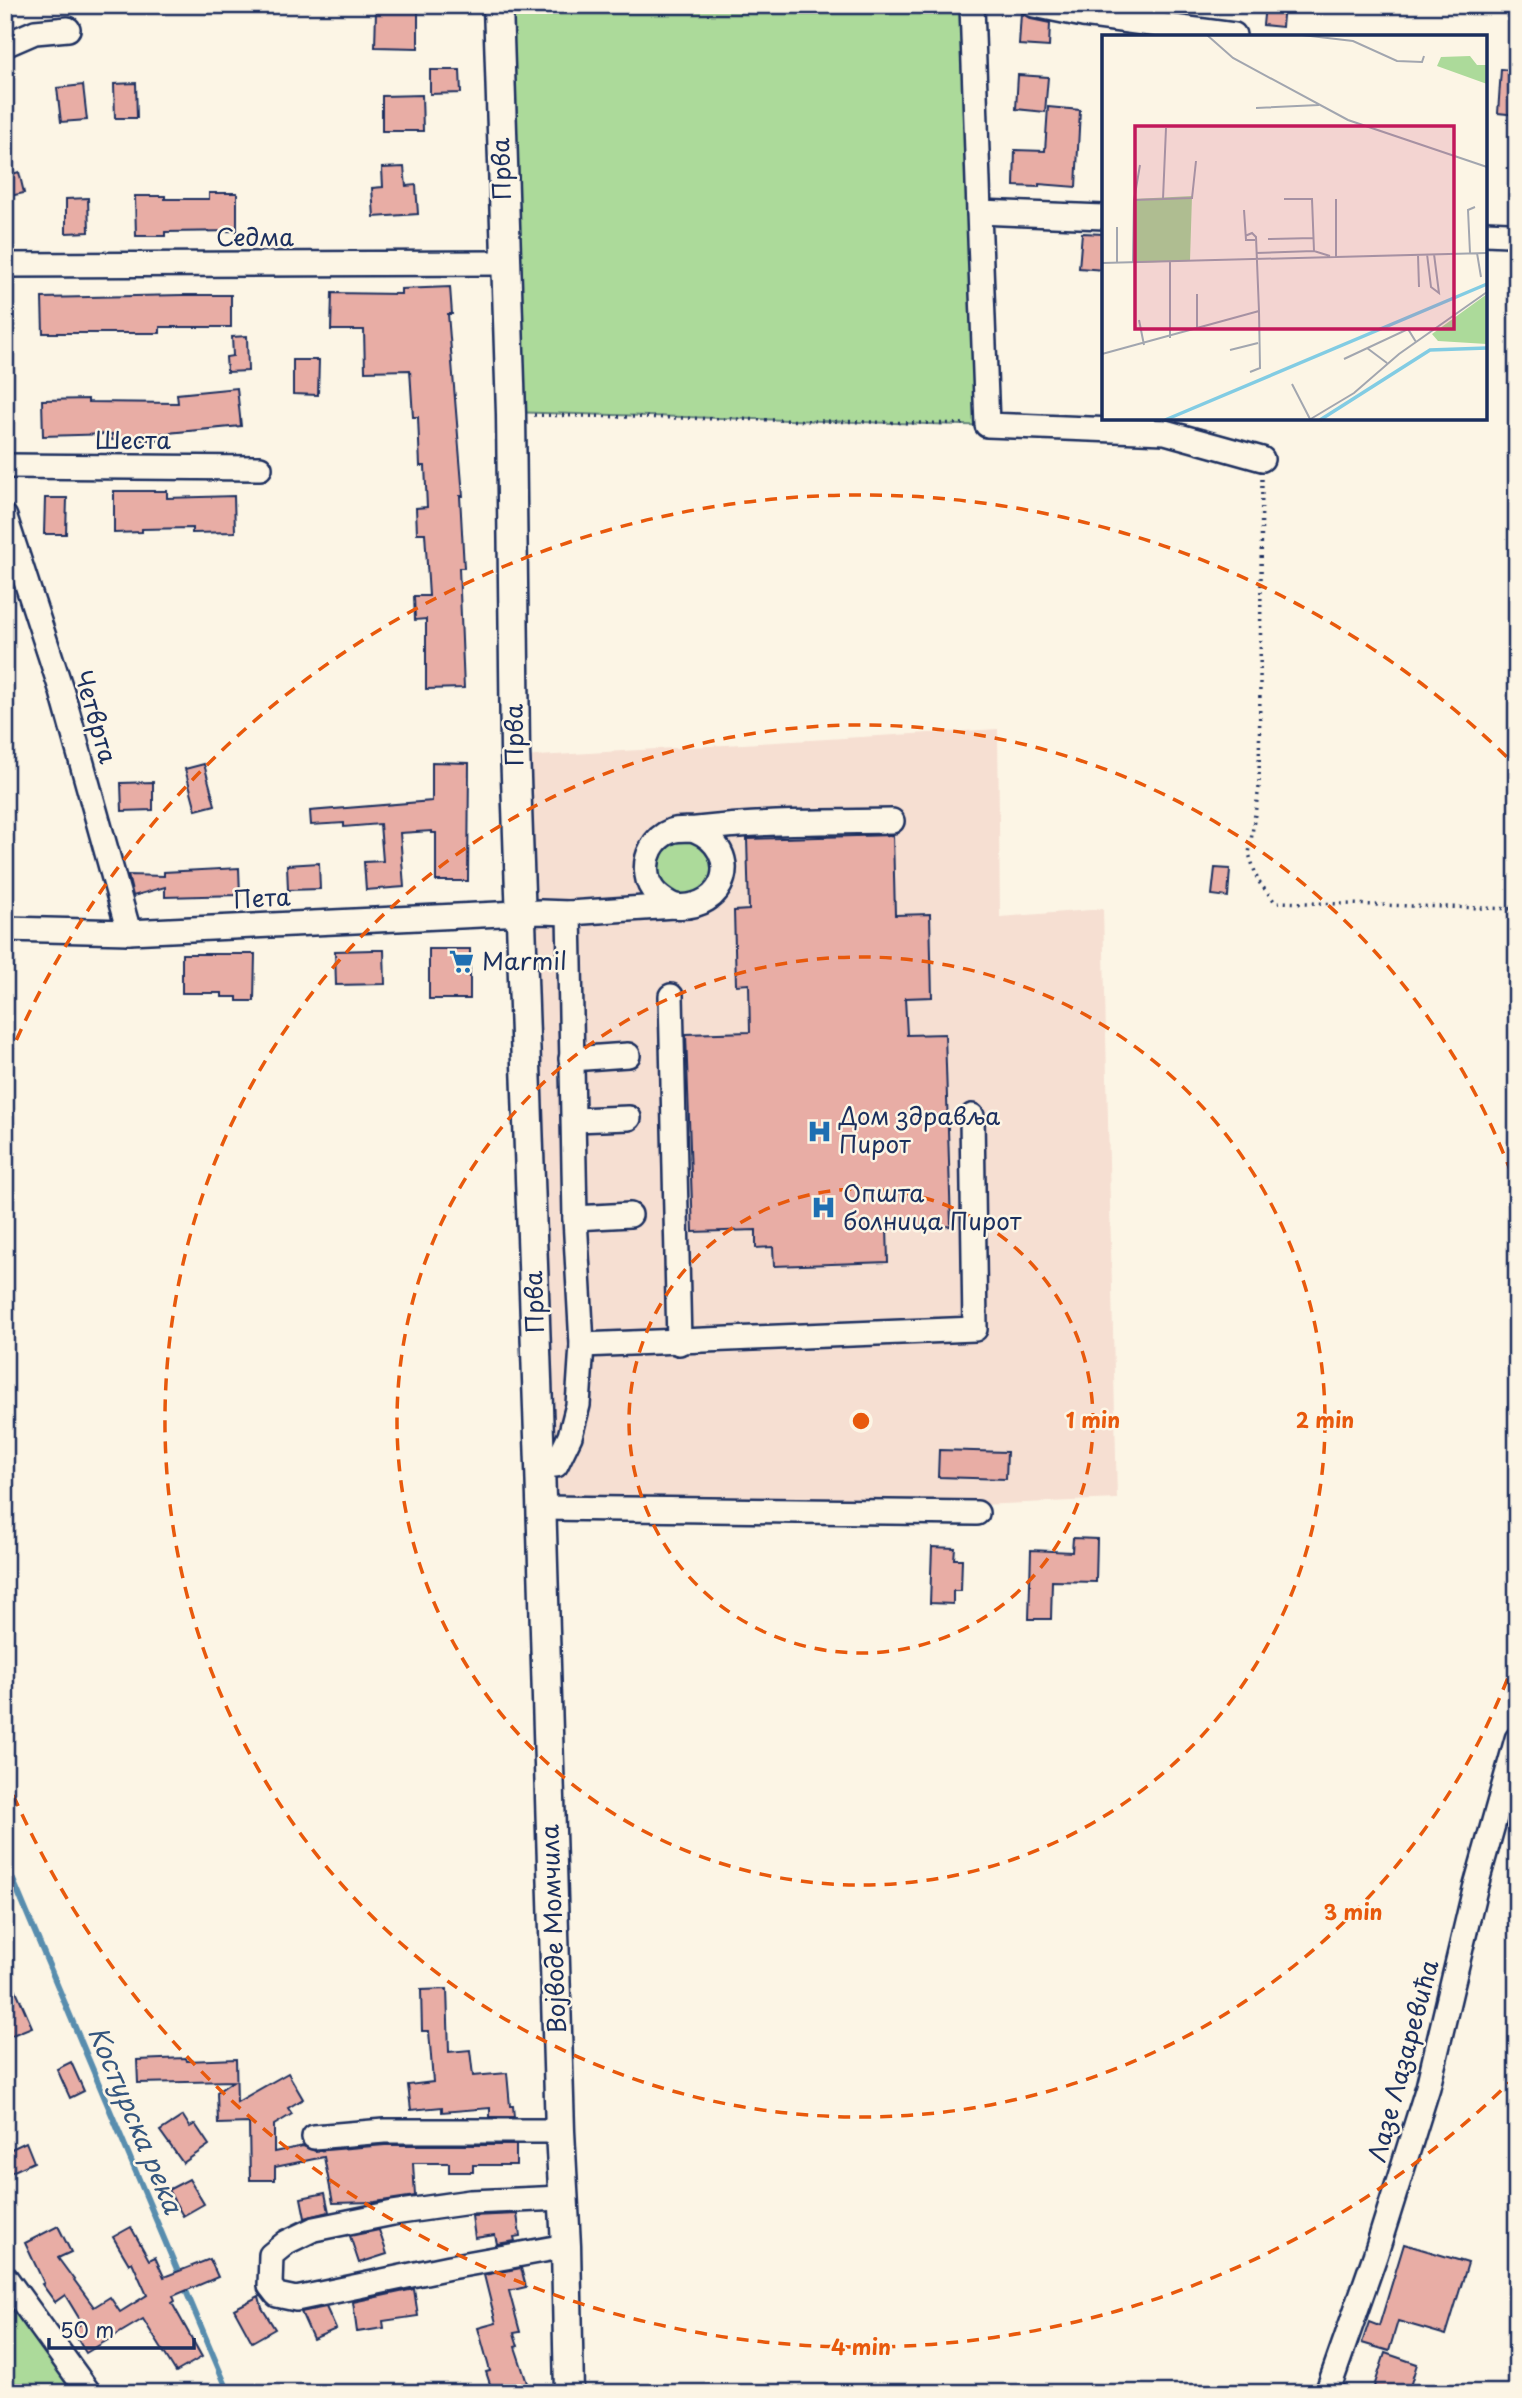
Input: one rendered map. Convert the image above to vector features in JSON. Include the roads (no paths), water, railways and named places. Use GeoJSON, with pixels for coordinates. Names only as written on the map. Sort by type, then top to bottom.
{"type":"FeatureCollection","features":[{"type":"Feature","properties":{"kind":"main road","name":"Прва"},"geometry":{"type":"LineString","coordinates":[[498,5],[511,414],[514,749],[540,1465]]}},
{"type":"Feature","properties":{"kind":"main road","name":"Војводе Момчила"},"geometry":{"type":"LineString","coordinates":[[540,1465],[569,2393]]}},
{"type":"Feature","properties":{"kind":"street"},"geometry":{"type":"LineString","coordinates":[[972,5],[987,425],[1165,432],[1262,459]]}},
{"type":"Feature","properties":{"kind":"street"},"geometry":{"type":"LineString","coordinates":[[1034,5],[1097,17],[1234,35]]}},
{"type":"Feature","properties":{"kind":"street"},"geometry":{"type":"LineString","coordinates":[[5,45],[35,32],[68,29]]}},
{"type":"Feature","properties":{"kind":"street"},"geometry":{"type":"LineString","coordinates":[[979,212],[1102,217]]}},
{"type":"Feature","properties":{"kind":"street","name":"Седма"},"geometry":{"type":"LineString","coordinates":[[5,265],[505,262]]}},
{"type":"Feature","properties":{"kind":"street","name":"Шеста"},"geometry":{"type":"LineString","coordinates":[[5,466],[260,468]]}},
{"type":"Feature","properties":{"kind":"street","name":"Четврта"},"geometry":{"type":"LineString","coordinates":[[5,517],[62,692],[129,932]]}},
{"type":"Feature","properties":{"kind":"street"},"geometry":{"type":"LineString","coordinates":[[695,830],[734,824],[892,821]]}},
{"type":"Feature","properties":{"kind":"street"},"geometry":{"type":"LineString","coordinates":[[682,828],[695,830],[706,835],[722,854],[723,878],[718,890],[709,899],[687,907],[674,906],[662,900],[652,890],[647,878],[649,851],[657,840],[668,832],[682,828]]}},
{"type":"Feature","properties":{"kind":"street","name":"Пета"},"geometry":{"type":"LineString","coordinates":[[5,929],[129,932],[674,906]]}},
{"type":"Feature","properties":{"kind":"street"},"geometry":{"type":"LineString","coordinates":[[540,1465],[556,1465],[572,1428],[578,1405],[582,1345],[575,1218],[569,913]]}},
{"type":"Feature","properties":{"kind":"street"},"geometry":{"type":"LineString","coordinates":[[671,996],[679,1343]]}},
{"type":"Feature","properties":{"kind":"street"},"geometry":{"type":"LineString","coordinates":[[571,1059],[628,1055]]}},
{"type":"Feature","properties":{"kind":"street"},"geometry":{"type":"LineString","coordinates":[[582,1345],[975,1329],[972,1116]]}},
{"type":"Feature","properties":{"kind":"street"},"geometry":{"type":"LineString","coordinates":[[574,1120],[629,1118]]}},
{"type":"Feature","properties":{"kind":"street"},"geometry":{"type":"LineString","coordinates":[[575,1218],[629,1214]]}},
{"type":"Feature","properties":{"kind":"street"},"geometry":{"type":"LineString","coordinates":[[542,1508],[977,1513]]}},
{"type":"Feature","properties":{"kind":"street","name":"Лазе Лазаревића"},"geometry":{"type":"LineString","coordinates":[[1327,2393],[1375,2256],[1428,2087],[1475,1889],[1517,1739]]}},
{"type":"Feature","properties":{"kind":"street"},"geometry":{"type":"LineString","coordinates":[[314,2137],[384,2131],[560,2132]]}},
{"type":"Feature","properties":{"kind":"street"},"geometry":{"type":"LineString","coordinates":[[562,2198],[470,2202],[394,2213],[314,2229],[287,2242],[271,2255],[270,2286],[277,2295],[296,2299],[566,2246]]}},
{"type":"Feature","properties":{"kind":"street"},"geometry":{"type":"LineString","coordinates":[[5,2277],[89,2393]]}},
{"type":"Feature","properties":{"kind":"waterway","name":"Костурска река"},"geometry":{"type":"LineString","coordinates":[[5,1861],[229,2393]]}},
{"type":"Feature","properties":{"kind":"place","name":"Marmil"},"geometry":{"type":"Point","coordinates":[462,962]}},
{"type":"Feature","properties":{"kind":"place","name":"Дом здравља Пирот"},"geometry":{"type":"Point","coordinates":[819,1131]}},
{"type":"Feature","properties":{"kind":"place","name":"Општа болница Пирот"},"geometry":{"type":"Point","coordinates":[823,1208]}}]}
